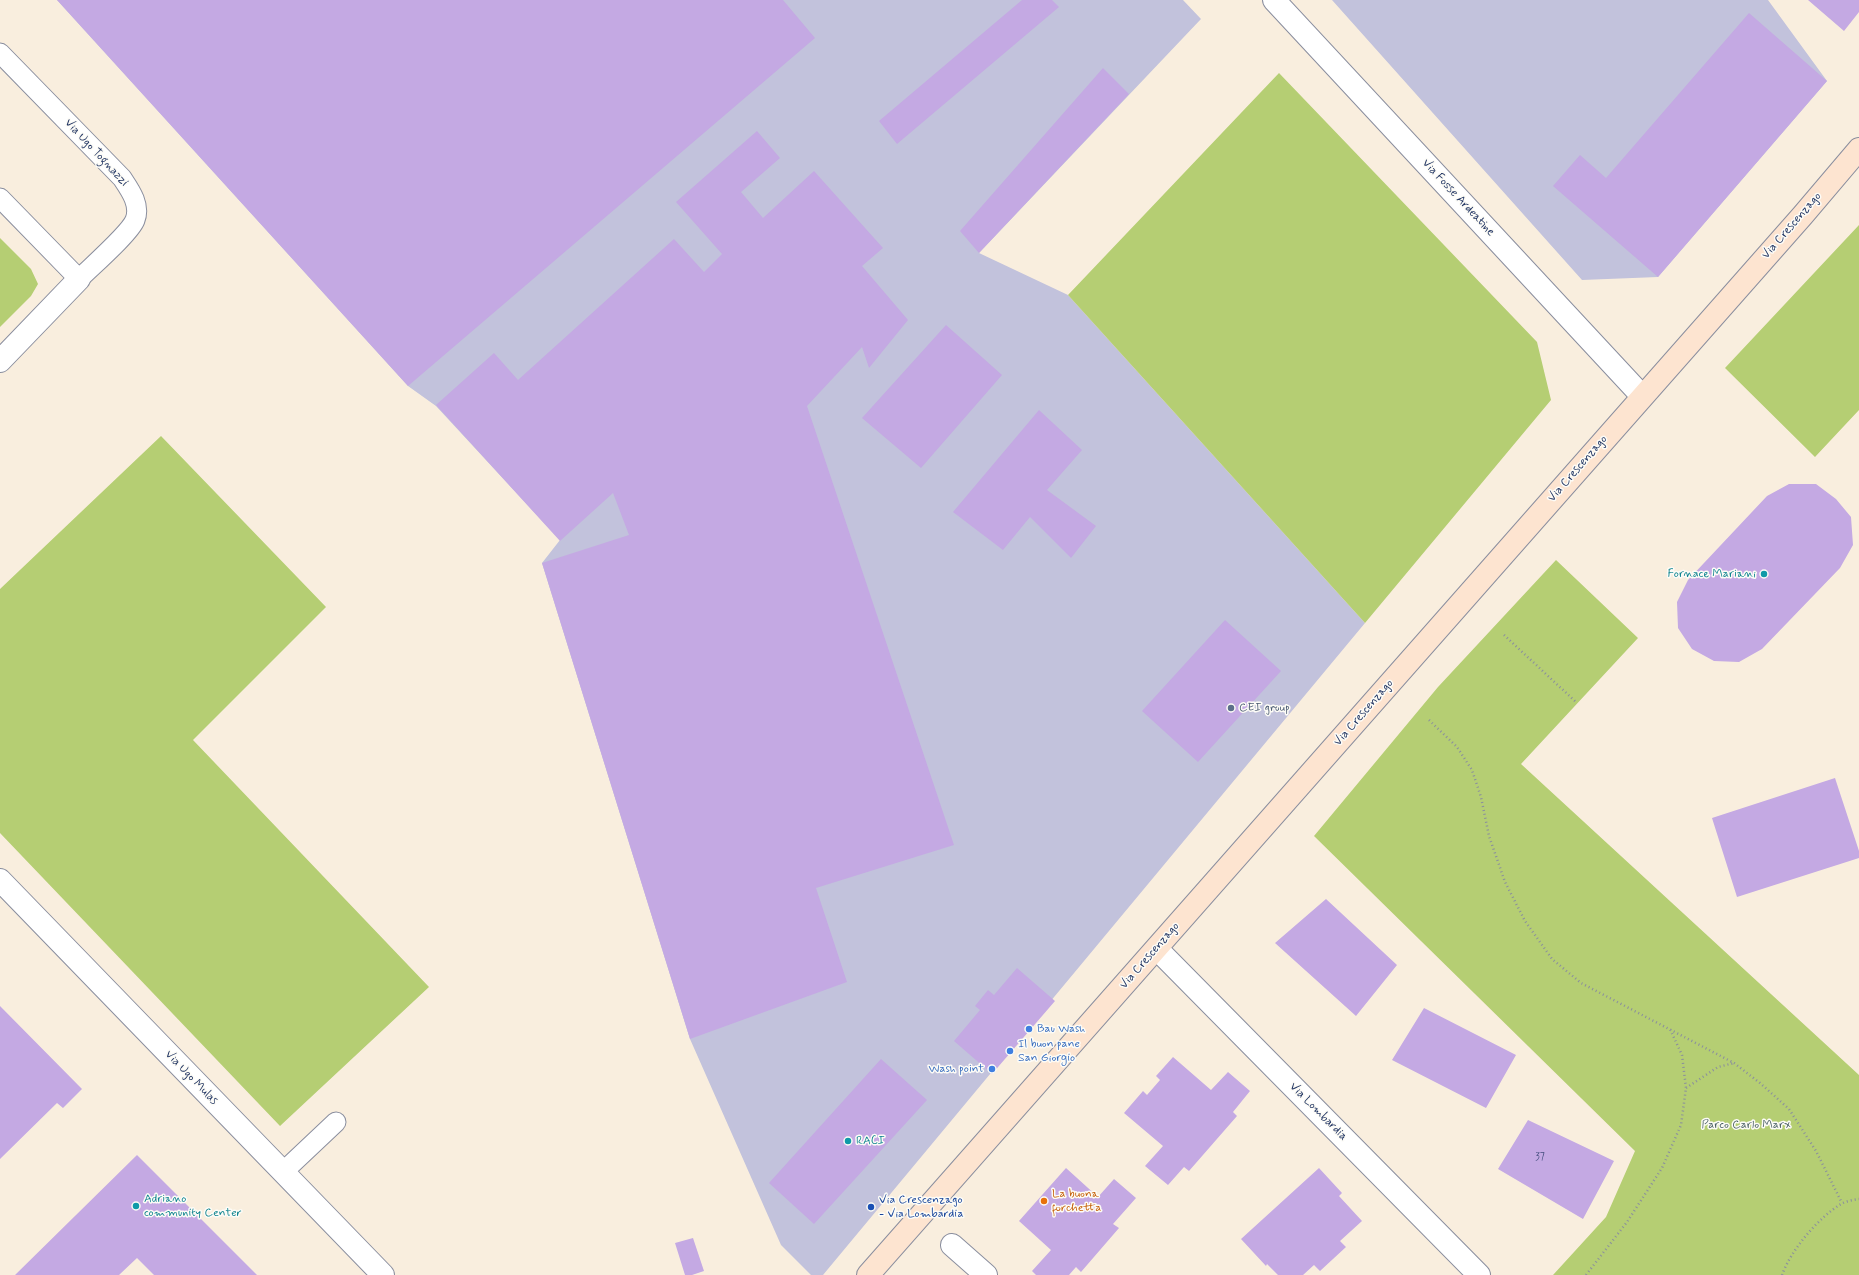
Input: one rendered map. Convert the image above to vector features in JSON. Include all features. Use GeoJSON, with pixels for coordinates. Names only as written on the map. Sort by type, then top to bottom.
{"type":"FeatureCollection","features":[{"type":"Feature","properties":{"kind":"street","name":"Via Fosse Ardeatine"},"geometry":{"type":"LineString","coordinates":[[1274,0],[1642,396]]}},
{"type":"Feature","properties":{"kind":"street","name":"Via Crescenzago"},"geometry":{"type":"LineString","coordinates":[[868,1275],[1642,396],[1803,216],[1859,149]]}},
{"type":"Feature","properties":{"kind":"street","name":"Via Ugo Tognazzi"},"geometry":{"type":"LineString","coordinates":[[0,361],[79,278]]}},
{"type":"Feature","properties":{"kind":"street","name":"Via Ugo Mulas"},"geometry":{"type":"LineString","coordinates":[[0,880],[383,1275]]}},
{"type":"Feature","properties":{"kind":"street","name":"Via Lombardia"},"geometry":{"type":"LineString","coordinates":[[1157,948],[1479,1275]]}},
{"type":"Feature","properties":{"kind":"street"},"geometry":{"type":"LineString","coordinates":[[952,1245],[986,1275]]}},
{"type":"Feature","properties":{"kind":"lane","name":"Via Ugo Tognazzi"},"geometry":{"type":"LineString","coordinates":[[0,53],[122,178],[134,198],[136,205],[135,220],[125,233],[79,278]]}},
{"type":"Feature","properties":{"kind":"lane"},"geometry":{"type":"LineString","coordinates":[[0,198],[79,278]]}},
{"type":"Feature","properties":{"kind":"lane"},"geometry":{"type":"LineString","coordinates":[[283,1172],[336,1122]]}},
{"type":"Feature","properties":{"kind":"path"},"geometry":{"type":"LineString","coordinates":[[1504,635],[1577,703]]}},
{"type":"Feature","properties":{"kind":"path"},"geometry":{"type":"LineString","coordinates":[[1429,720],[1457,747],[1472,770],[1481,797],[1489,836],[1505,882],[1525,921],[1552,959],[1581,983],[1734,1063],[1760,1083],[1789,1109],[1816,1151],[1842,1203]]}},
{"type":"Feature","properties":{"kind":"path"},"geometry":{"type":"LineString","coordinates":[[1586,1275],[1627,1222],[1662,1168],[1681,1125],[1686,1088],[1682,1055],[1670,1029]]}},
{"type":"Feature","properties":{"kind":"path"},"geometry":{"type":"LineString","coordinates":[[1686,1088],[1718,1068],[1734,1063]]}},
{"type":"Feature","properties":{"kind":"path"},"geometry":{"type":"LineString","coordinates":[[1782,1275],[1787,1261],[1808,1232],[1842,1203],[1859,1199]]}},
{"type":"Feature","properties":{"kind":"shaded area"},"geometry":{"type":"Polygon","coordinates":[[[57,0],[1183,0],[1201,19],[979,253],[1068,295],[1365,623],[823,1275],[811,1275],[781,1245],[690,1039],[542,563],[560,540],[436,406],[408,386],[57,0]]]}},
{"type":"Feature","properties":{"kind":"shaded area"},"geometry":{"type":"Polygon","coordinates":[[[1332,0],[1768,0],[1827,81],[1658,277],[1582,280],[1332,0]]]}},
{"type":"Feature","properties":{"kind":"green space"},"geometry":{"type":"Polygon","coordinates":[[[1279,73],[1537,342],[1551,400],[1365,623],[1068,295],[1279,73]]]}},
{"type":"Feature","properties":{"kind":"green space"},"geometry":{"type":"Polygon","coordinates":[[[1859,225],[1859,410],[1815,457],[1725,368],[1859,225]]]}},
{"type":"Feature","properties":{"kind":"green space"},"geometry":{"type":"Polygon","coordinates":[[[0,238],[31,269],[38,284],[31,296],[0,327],[0,238]]]}},
{"type":"Feature","properties":{"kind":"green space"},"geometry":{"type":"Polygon","coordinates":[[[161,436],[326,607],[193,740],[429,987],[280,1126],[0,833],[0,589],[161,436]]]}},
{"type":"Feature","properties":{"kind":"green space","name":"Parco Carlo Marx"},"geometry":{"type":"Polygon","coordinates":[[[1556,560],[1638,638],[1521,764],[1859,1075],[1859,1275],[1553,1275],[1606,1217],[1635,1151],[1314,836],[1438,687],[1556,560]]]}},
{"type":"Feature","properties":{"kind":"building"},"geometry":{"type":"Polygon","coordinates":[[[57,0],[783,0],[815,38],[408,386],[57,0]]]}},
{"type":"Feature","properties":{"kind":"building"},"geometry":{"type":"Polygon","coordinates":[[[1022,0],[1052,0],[1059,7],[897,144],[879,121],[1022,0]]]}},
{"type":"Feature","properties":{"kind":"building"},"geometry":{"type":"Polygon","coordinates":[[[1808,0],[1859,0],[1859,12],[1844,31],[1808,0]]]}},
{"type":"Feature","properties":{"kind":"building"},"geometry":{"type":"Polygon","coordinates":[[[1749,13],[1827,81],[1658,277],[1553,186],[1580,155],[1606,178],[1749,13]]]}},
{"type":"Feature","properties":{"kind":"building"},"geometry":{"type":"Polygon","coordinates":[[[1103,68],[1129,94],[979,253],[960,231],[1103,68]]]}},
{"type":"Feature","properties":{"kind":"building"},"geometry":{"type":"Polygon","coordinates":[[[757,131],[780,158],[741,192],[763,218],[814,171],[883,248],[862,266],[908,320],[869,368],[862,347],[807,406],[954,845],[816,888],[847,982],[690,1039],[542,563],[629,535],[613,493],[560,541],[436,405],[494,353],[518,380],[674,239],[704,272],[722,254],[676,202],[757,131]]]}},
{"type":"Feature","properties":{"kind":"building"},"geometry":{"type":"Polygon","coordinates":[[[946,325],[1002,375],[921,468],[862,418],[946,325]]]}},
{"type":"Feature","properties":{"kind":"building"},"geometry":{"type":"Polygon","coordinates":[[[1039,410],[1082,450],[1047,490],[1096,526],[1071,558],[1030,517],[1003,550],[953,512],[1039,410]]]}},
{"type":"Feature","properties":{"kind":"building","name":"Fornace Mariani"},"geometry":{"type":"Polygon","coordinates":[[[1789,484],[1816,484],[1836,499],[1851,517],[1853,545],[1840,568],[1762,649],[1739,662],[1714,661],[1692,649],[1678,628],[1677,602],[1688,580],[1767,496],[1789,484]]]}},
{"type":"Feature","properties":{"kind":"building"},"geometry":{"type":"Polygon","coordinates":[[[1225,620],[1281,671],[1198,762],[1142,711],[1225,620]]]}},
{"type":"Feature","properties":{"kind":"building"},"geometry":{"type":"Polygon","coordinates":[[[1835,778],[1859,851],[1859,858],[1737,897],[1712,818],[1835,778]]]}},
{"type":"Feature","properties":{"kind":"building"},"geometry":{"type":"Polygon","coordinates":[[[1326,899],[1397,965],[1356,1016],[1275,943],[1326,899]]]}},
{"type":"Feature","properties":{"kind":"building"},"geometry":{"type":"Polygon","coordinates":[[[1017,968],[1055,1001],[992,1074],[954,1041],[980,1010],[975,1006],[988,990],[994,995],[1017,968]]]}},
{"type":"Feature","properties":{"kind":"building"},"geometry":{"type":"Polygon","coordinates":[[[0,1006],[82,1089],[63,1108],[57,1103],[0,1159],[0,1006]]]}},
{"type":"Feature","properties":{"kind":"building"},"geometry":{"type":"Polygon","coordinates":[[[1424,1008],[1516,1055],[1486,1108],[1392,1060],[1424,1008]]]}},
{"type":"Feature","properties":{"kind":"building"},"geometry":{"type":"Polygon","coordinates":[[[1173,1057],[1211,1090],[1228,1072],[1250,1091],[1233,1112],[1237,1116],[1189,1171],[1184,1167],[1168,1185],[1145,1166],[1163,1146],[1124,1113],[1143,1091],[1147,1095],[1160,1080],[1156,1076],[1173,1057]]]}},
{"type":"Feature","properties":{"kind":"building","name":"RACI"},"geometry":{"type":"Polygon","coordinates":[[[881,1059],[927,1100],[814,1224],[769,1183],[881,1059]]]}},
{"type":"Feature","properties":{"kind":"building"},"geometry":{"type":"Polygon","coordinates":[[[1528,1120],[1614,1161],[1583,1219],[1498,1169],[1528,1120]]]}},
{"type":"Feature","properties":{"kind":"building","name":"Adriano community Center"},"geometry":{"type":"Polygon","coordinates":[[[137,1155],[257,1275],[154,1275],[137,1258],[119,1275],[15,1275],[137,1155]]]}},
{"type":"Feature","properties":{"kind":"building"},"geometry":{"type":"Polygon","coordinates":[[[1066,1168],[1098,1197],[1114,1179],[1136,1198],[1113,1224],[1119,1228],[1081,1272],[1076,1267],[1069,1275],[1036,1275],[1032,1271],[1051,1250],[1019,1221],[1066,1168]]]}},
{"type":"Feature","properties":{"kind":"building"},"geometry":{"type":"Polygon","coordinates":[[[1319,1168],[1342,1193],[1339,1196],[1362,1221],[1340,1241],[1346,1247],[1320,1271],[1314,1265],[1303,1275],[1278,1275],[1267,1264],[1266,1266],[1241,1239],[1319,1168]]]}},
{"type":"Feature","properties":{"kind":"building"},"geometry":{"type":"Polygon","coordinates":[[[693,1238],[704,1271],[692,1275],[685,1275],[675,1243],[693,1238]]]}},
{"type":"Feature","properties":{"kind":"place","name":"Fornace Mariani"},"geometry":{"type":"Point","coordinates":[1764,574]}},
{"type":"Feature","properties":{"kind":"place","name":"CEI group"},"geometry":{"type":"Point","coordinates":[1231,708]}},
{"type":"Feature","properties":{"kind":"place","name":"Bau Wash"},"geometry":{"type":"Point","coordinates":[1029,1029]}},
{"type":"Feature","properties":{"kind":"place","name":"Il buon pane San Giorgio"},"geometry":{"type":"Point","coordinates":[1010,1051]}},
{"type":"Feature","properties":{"kind":"place","name":"Wash point"},"geometry":{"type":"Point","coordinates":[992,1069]}},
{"type":"Feature","properties":{"kind":"place","name":"RACI"},"geometry":{"type":"Point","coordinates":[848,1141]}},
{"type":"Feature","properties":{"kind":"place","name":"La buona forchetta"},"geometry":{"type":"Point","coordinates":[1044,1201]}},
{"type":"Feature","properties":{"kind":"place","name":"Adriano community Center"},"geometry":{"type":"Point","coordinates":[136,1206]}},
{"type":"Feature","properties":{"kind":"place","name":"Via Crescenzago - Via Lombardia"},"geometry":{"type":"Point","coordinates":[871,1207]}}]}
